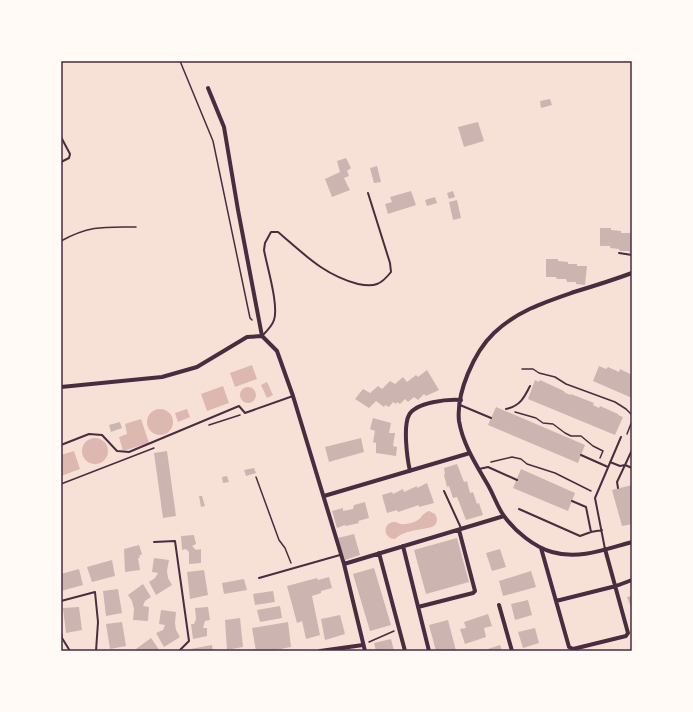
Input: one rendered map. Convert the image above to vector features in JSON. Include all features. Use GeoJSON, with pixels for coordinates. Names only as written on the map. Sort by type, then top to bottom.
{"type":"FeatureCollection","features":[{"type":"Feature","properties":{"kind":"street"},"geometry":{"type":"LineString","coordinates":[[208,88],[224,127],[262,336],[277,351],[293,396],[344,564],[365,651]]}},
{"type":"Feature","properties":{"kind":"street"},"geometry":{"type":"LineString","coordinates":[[632,273],[530,308],[511,319],[493,333],[472,364],[462,391],[459,420],[463,437],[470,453],[504,516],[517,530],[541,548],[552,552],[582,555],[632,542]]}},
{"type":"Feature","properties":{"kind":"street"},"geometry":{"type":"LineString","coordinates":[[61,387],[162,377],[197,367],[247,337],[262,336]]}},
{"type":"Feature","properties":{"kind":"street"},"geometry":{"type":"LineString","coordinates":[[410,471],[407,457],[407,426],[410,414],[416,408],[449,399],[461,402]]}},
{"type":"Feature","properties":{"kind":"street"},"geometry":{"type":"LineString","coordinates":[[324,496],[470,453]]}},
{"type":"Feature","properties":{"kind":"street"},"geometry":{"type":"LineString","coordinates":[[344,564],[504,516]]}},
{"type":"Feature","properties":{"kind":"street"},"geometry":{"type":"LineString","coordinates":[[418,607],[473,593],[475,591],[461,529]]}},
{"type":"Feature","properties":{"kind":"street"},"geometry":{"type":"LineString","coordinates":[[403,546],[429,651]]}},
{"type":"Feature","properties":{"kind":"street"},"geometry":{"type":"LineString","coordinates":[[541,548],[569,647],[573,649],[626,636],[628,633],[605,549]]}},
{"type":"Feature","properties":{"kind":"street"},"geometry":{"type":"LineString","coordinates":[[379,553],[405,651]]}},
{"type":"Feature","properties":{"kind":"street"},"geometry":{"type":"LineString","coordinates":[[556,601],[616,586],[632,580]]}},
{"type":"Feature","properties":{"kind":"street"},"geometry":{"type":"LineString","coordinates":[[499,605],[512,651]]}},
{"type":"Feature","properties":{"kind":"street"},"geometry":{"type":"LineString","coordinates":[[320,651],[363,645]]}},
{"type":"Feature","properties":{"kind":"lane"},"geometry":{"type":"LineString","coordinates":[[61,137],[70,154],[69,158],[61,162]]}},
{"type":"Feature","properties":{"kind":"lane"},"geometry":{"type":"LineString","coordinates":[[262,336],[270,328],[274,320],[275,308],[264,250],[265,242],[271,232],[278,232],[320,267],[342,280],[362,285],[376,285],[385,279],[391,272],[390,263],[368,193]]}},
{"type":"Feature","properties":{"kind":"lane"},"geometry":{"type":"LineString","coordinates":[[619,253],[632,255]]}},
{"type":"Feature","properties":{"kind":"lane"},"geometry":{"type":"LineString","coordinates":[[506,409],[519,404],[530,386]]}},
{"type":"Feature","properties":{"kind":"lane"},"geometry":{"type":"LineString","coordinates":[[61,445],[89,434],[102,435],[117,452],[129,452],[239,406],[245,413],[293,396]]}},
{"type":"Feature","properties":{"kind":"lane"},"geometry":{"type":"LineString","coordinates":[[461,402],[491,418]]}},
{"type":"Feature","properties":{"kind":"lane"},"geometry":{"type":"LineString","coordinates":[[605,549],[595,498],[621,437]]}},
{"type":"Feature","properties":{"kind":"lane"},"geometry":{"type":"LineString","coordinates":[[618,488],[617,482],[632,451]]}},
{"type":"Feature","properties":{"kind":"lane"},"geometry":{"type":"LineString","coordinates":[[581,455],[608,467]]}},
{"type":"Feature","properties":{"kind":"lane"},"geometry":{"type":"LineString","coordinates":[[610,462],[620,466],[625,465],[632,468]]}},
{"type":"Feature","properties":{"kind":"lane"},"geometry":{"type":"LineString","coordinates":[[479,469],[486,468],[517,480]]}},
{"type":"Feature","properties":{"kind":"lane"},"geometry":{"type":"LineString","coordinates":[[444,491],[461,529]]}},
{"type":"Feature","properties":{"kind":"lane"},"geometry":{"type":"LineString","coordinates":[[572,501],[586,507],[591,532]]}},
{"type":"Feature","properties":{"kind":"lane"},"geometry":{"type":"LineString","coordinates":[[519,509],[580,536],[602,530]]}},
{"type":"Feature","properties":{"kind":"lane"},"geometry":{"type":"LineString","coordinates":[[154,542],[175,541],[189,641],[179,651]]}},
{"type":"Feature","properties":{"kind":"lane"},"geometry":{"type":"LineString","coordinates":[[258,578],[341,555]]}},
{"type":"Feature","properties":{"kind":"lane"},"geometry":{"type":"LineString","coordinates":[[61,601],[95,592],[98,622],[96,651]]}},
{"type":"Feature","properties":{"kind":"lane"},"geometry":{"type":"LineString","coordinates":[[61,632],[62,638],[70,651]]}},
{"type":"Feature","properties":{"kind":"path"},"geometry":{"type":"LineString","coordinates":[[180,61],[213,141],[250,318],[254,324]]}},
{"type":"Feature","properties":{"kind":"path"},"geometry":{"type":"LineString","coordinates":[[61,241],[75,233],[92,228],[136,227]]}},
{"type":"Feature","properties":{"kind":"path"},"geometry":{"type":"LineString","coordinates":[[522,369],[533,369],[539,373],[554,377],[566,384],[615,402],[632,416]]}},
{"type":"Feature","properties":{"kind":"path"},"geometry":{"type":"LineString","coordinates":[[513,407],[515,412],[519,414],[536,418],[543,423],[553,424],[571,436],[581,436],[593,446],[603,451],[598,462]]}},
{"type":"Feature","properties":{"kind":"path"},"geometry":{"type":"LineString","coordinates":[[486,468],[484,464],[486,463],[512,457],[518,458],[527,464],[555,474],[597,494]]}},
{"type":"Feature","properties":{"kind":"path"},"geometry":{"type":"LineString","coordinates":[[256,477],[279,540],[290,558],[292,568]]}},
{"type":"Feature","properties":{"kind":"path"},"geometry":{"type":"LineString","coordinates":[[363,645],[399,629]]}},
{"type":"Feature","properties":{"kind":"shaded area"},"geometry":{"type":"Polygon","coordinates":[[[252,365],[257,379],[235,387],[230,373],[252,365]]]}},
{"type":"Feature","properties":{"kind":"shaded area"},"geometry":{"type":"Polygon","coordinates":[[[267,382],[273,395],[267,398],[261,385],[267,382]]]}},
{"type":"Feature","properties":{"kind":"shaded area"},"geometry":{"type":"Polygon","coordinates":[[[223,386],[229,403],[207,411],[201,394],[223,386]]]}},
{"type":"Feature","properties":{"kind":"shaded area"},"geometry":{"type":"Polygon","coordinates":[[[248,387],[254,389],[256,395],[254,401],[248,403],[242,401],[240,395],[242,389],[248,387]]]}},
{"type":"Feature","properties":{"kind":"shaded area"},"geometry":{"type":"Polygon","coordinates":[[[160,409],[169,413],[173,422],[169,431],[160,435],[151,431],[147,422],[151,413],[160,409]]]}},
{"type":"Feature","properties":{"kind":"shaded area"},"geometry":{"type":"Polygon","coordinates":[[[187,409],[190,417],[178,422],[175,413],[187,409]]]}},
{"type":"Feature","properties":{"kind":"shaded area"},"geometry":{"type":"Polygon","coordinates":[[[141,419],[149,443],[123,451],[119,437],[127,434],[125,424],[141,419]]]}},
{"type":"Feature","properties":{"kind":"shaded area"},"geometry":{"type":"Polygon","coordinates":[[[95,438],[104,442],[108,451],[104,460],[95,464],[86,460],[82,451],[86,442],[95,438]]]}},
{"type":"Feature","properties":{"kind":"shaded area"},"geometry":{"type":"Polygon","coordinates":[[[74,451],[80,469],[61,476],[61,455],[74,451]]]}},
{"type":"Feature","properties":{"kind":"shaded area"},"geometry":{"type":"Polygon","coordinates":[[[429,511],[435,514],[437,518],[434,526],[408,532],[395,539],[387,535],[386,528],[388,524],[392,522],[404,524],[413,522],[429,511]]]}},
{"type":"Feature","properties":{"kind":"building"},"geometry":{"type":"Polygon","coordinates":[[[550,99],[552,105],[541,108],[540,101],[550,99]]]}},
{"type":"Feature","properties":{"kind":"building"},"geometry":{"type":"Polygon","coordinates":[[[478,122],[484,141],[464,147],[458,127],[478,122]]]}},
{"type":"Feature","properties":{"kind":"building"},"geometry":{"type":"Polygon","coordinates":[[[346,158],[351,168],[347,171],[349,176],[344,178],[350,190],[332,197],[325,179],[340,172],[337,161],[346,158]]]}},
{"type":"Feature","properties":{"kind":"building"},"geometry":{"type":"Polygon","coordinates":[[[377,166],[381,182],[374,183],[370,168],[377,166]]]}},
{"type":"Feature","properties":{"kind":"building"},"geometry":{"type":"Polygon","coordinates":[[[411,191],[416,205],[388,214],[385,204],[392,202],[390,197],[411,191]]]}},
{"type":"Feature","properties":{"kind":"building"},"geometry":{"type":"Polygon","coordinates":[[[453,191],[455,197],[449,199],[447,193],[453,191]]]}},
{"type":"Feature","properties":{"kind":"building"},"geometry":{"type":"Polygon","coordinates":[[[435,197],[437,203],[427,206],[425,200],[435,197]]]}},
{"type":"Feature","properties":{"kind":"building"},"geometry":{"type":"Polygon","coordinates":[[[457,200],[461,218],[453,220],[449,202],[457,200]]]}},
{"type":"Feature","properties":{"kind":"building"},"geometry":{"type":"Polygon","coordinates":[[[600,228],[611,228],[611,230],[621,231],[621,233],[630,233],[632,235],[632,253],[629,251],[620,251],[619,249],[610,248],[610,246],[600,246],[600,228]]]}},
{"type":"Feature","properties":{"kind":"building"},"geometry":{"type":"Polygon","coordinates":[[[546,259],[558,259],[558,261],[568,262],[568,264],[587,266],[585,285],[576,284],[576,282],[567,282],[566,279],[546,277],[546,259]]]}},
{"type":"Feature","properties":{"kind":"building"},"geometry":{"type":"Polygon","coordinates":[[[599,366],[606,369],[608,367],[619,372],[620,369],[632,375],[632,398],[593,381],[599,366]]]}},
{"type":"Feature","properties":{"kind":"building"},"geometry":{"type":"Polygon","coordinates":[[[427,370],[439,390],[426,396],[424,394],[418,400],[414,397],[408,402],[405,399],[400,404],[393,402],[389,407],[385,405],[384,407],[376,401],[369,408],[355,399],[363,389],[370,393],[378,386],[382,389],[390,381],[395,384],[403,377],[407,382],[416,375],[418,377],[427,370]]]}},
{"type":"Feature","properties":{"kind":"building"},"geometry":{"type":"Polygon","coordinates":[[[535,380],[539,382],[540,380],[568,394],[594,403],[593,405],[599,408],[600,406],[623,417],[615,435],[528,399],[535,380]]]}},
{"type":"Feature","properties":{"kind":"building"},"geometry":{"type":"Polygon","coordinates":[[[496,407],[585,445],[578,463],[488,425],[496,407]]]}},
{"type":"Feature","properties":{"kind":"building"},"geometry":{"type":"Polygon","coordinates":[[[373,418],[391,423],[389,433],[395,433],[393,446],[397,447],[396,456],[376,453],[376,443],[373,442],[375,431],[370,429],[373,418]]]}},
{"type":"Feature","properties":{"kind":"building"},"geometry":{"type":"Polygon","coordinates":[[[120,422],[122,428],[111,432],[109,425],[120,422]]]}},
{"type":"Feature","properties":{"kind":"building"},"geometry":{"type":"Polygon","coordinates":[[[361,438],[364,452],[329,462],[325,447],[361,438]]]}},
{"type":"Feature","properties":{"kind":"building"},"geometry":{"type":"Polygon","coordinates":[[[167,451],[176,516],[163,518],[154,453],[167,451]]]}},
{"type":"Feature","properties":{"kind":"building"},"geometry":{"type":"Polygon","coordinates":[[[457,464],[464,482],[467,481],[470,493],[473,492],[483,515],[466,520],[457,497],[453,498],[449,486],[447,487],[444,468],[457,464]]]}},
{"type":"Feature","properties":{"kind":"building"},"geometry":{"type":"Polygon","coordinates":[[[254,468],[256,473],[246,476],[244,470],[254,468]]]}},
{"type":"Feature","properties":{"kind":"building"},"geometry":{"type":"Polygon","coordinates":[[[521,469],[575,493],[568,511],[513,488],[521,469]]]}},
{"type":"Feature","properties":{"kind":"building"},"geometry":{"type":"Polygon","coordinates":[[[227,476],[229,482],[223,483],[222,477],[227,476]]]}},
{"type":"Feature","properties":{"kind":"building"},"geometry":{"type":"Polygon","coordinates":[[[427,483],[434,503],[419,507],[419,505],[398,512],[397,510],[387,513],[382,495],[392,492],[393,494],[403,489],[404,492],[427,483]]]}},
{"type":"Feature","properties":{"kind":"building"},"geometry":{"type":"Polygon","coordinates":[[[632,485],[632,524],[622,526],[612,490],[632,485]]]}},
{"type":"Feature","properties":{"kind":"building"},"geometry":{"type":"Polygon","coordinates":[[[199,496],[202,496],[205,506],[201,507],[199,496]]]}},
{"type":"Feature","properties":{"kind":"building"},"geometry":{"type":"Polygon","coordinates":[[[365,502],[369,518],[358,521],[359,523],[337,528],[332,511],[343,508],[343,511],[353,509],[354,505],[365,502]]]}},
{"type":"Feature","properties":{"kind":"building"},"geometry":{"type":"Polygon","coordinates":[[[354,534],[360,555],[345,560],[338,538],[354,534]]]}},
{"type":"Feature","properties":{"kind":"building"},"geometry":{"type":"Polygon","coordinates":[[[194,535],[196,544],[192,546],[196,550],[201,549],[201,563],[189,564],[189,552],[186,549],[182,550],[181,536],[194,535]]]}},
{"type":"Feature","properties":{"kind":"building"},"geometry":{"type":"Polygon","coordinates":[[[457,538],[469,582],[426,594],[414,550],[457,538]]]}},
{"type":"Feature","properties":{"kind":"building"},"geometry":{"type":"Polygon","coordinates":[[[139,545],[142,554],[139,556],[140,558],[138,558],[140,570],[125,572],[124,549],[139,545]]]}},
{"type":"Feature","properties":{"kind":"building"},"geometry":{"type":"Polygon","coordinates":[[[500,549],[506,567],[492,571],[486,553],[500,549]]]}},
{"type":"Feature","properties":{"kind":"building"},"geometry":{"type":"Polygon","coordinates":[[[154,558],[169,560],[167,571],[168,578],[172,585],[156,595],[149,582],[155,578],[158,573],[152,572],[154,558]]]}},
{"type":"Feature","properties":{"kind":"building"},"geometry":{"type":"Polygon","coordinates":[[[112,560],[115,576],[92,582],[87,567],[112,560]]]}},
{"type":"Feature","properties":{"kind":"building"},"geometry":{"type":"Polygon","coordinates":[[[374,568],[391,625],[370,631],[353,574],[374,568]]]}},
{"type":"Feature","properties":{"kind":"building"},"geometry":{"type":"Polygon","coordinates":[[[79,569],[83,585],[61,591],[61,574],[79,569]]]}},
{"type":"Feature","properties":{"kind":"building"},"geometry":{"type":"Polygon","coordinates":[[[204,570],[208,595],[190,599],[187,572],[204,570]]]}},
{"type":"Feature","properties":{"kind":"building"},"geometry":{"type":"Polygon","coordinates":[[[531,571],[536,587],[503,596],[499,581],[531,571]]]}},
{"type":"Feature","properties":{"kind":"building"},"geometry":{"type":"Polygon","coordinates":[[[329,577],[332,588],[321,591],[321,593],[312,596],[320,635],[306,639],[302,621],[297,623],[287,586],[317,578],[318,580],[329,577]]]}},
{"type":"Feature","properties":{"kind":"building"},"geometry":{"type":"Polygon","coordinates":[[[244,579],[247,590],[224,594],[222,583],[244,579]]]}},
{"type":"Feature","properties":{"kind":"building"},"geometry":{"type":"Polygon","coordinates":[[[143,584],[151,597],[145,601],[143,606],[149,607],[148,621],[133,620],[134,609],[132,601],[128,595],[143,584]]]}},
{"type":"Feature","properties":{"kind":"building"},"geometry":{"type":"Polygon","coordinates":[[[118,589],[122,613],[106,616],[103,591],[118,589]]]}},
{"type":"Feature","properties":{"kind":"building"},"geometry":{"type":"Polygon","coordinates":[[[273,591],[275,602],[255,605],[253,594],[273,591]]]}},
{"type":"Feature","properties":{"kind":"building"},"geometry":{"type":"Polygon","coordinates":[[[632,596],[632,610],[627,597],[632,596]]]}},
{"type":"Feature","properties":{"kind":"building"},"geometry":{"type":"Polygon","coordinates":[[[528,600],[532,615],[515,620],[511,604],[528,600]]]}},
{"type":"Feature","properties":{"kind":"building"},"geometry":{"type":"Polygon","coordinates":[[[280,606],[282,618],[260,622],[257,610],[280,606]]]}},
{"type":"Feature","properties":{"kind":"building"},"geometry":{"type":"Polygon","coordinates":[[[79,607],[82,630],[66,633],[63,608],[79,607]]]}},
{"type":"Feature","properties":{"kind":"building"},"geometry":{"type":"Polygon","coordinates":[[[208,607],[210,620],[205,621],[203,628],[207,628],[207,636],[193,639],[191,624],[194,624],[196,619],[195,608],[208,607]]]}},
{"type":"Feature","properties":{"kind":"building"},"geometry":{"type":"Polygon","coordinates":[[[161,610],[176,612],[176,630],[180,637],[164,647],[156,633],[163,630],[165,625],[159,624],[161,610]]]}},
{"type":"Feature","properties":{"kind":"building"},"geometry":{"type":"Polygon","coordinates":[[[488,614],[492,626],[484,628],[486,637],[465,644],[460,629],[466,628],[464,622],[488,614]]]}},
{"type":"Feature","properties":{"kind":"building"},"geometry":{"type":"Polygon","coordinates":[[[340,615],[345,634],[325,640],[321,619],[340,615]]]}},
{"type":"Feature","properties":{"kind":"building"},"geometry":{"type":"Polygon","coordinates":[[[240,618],[243,647],[227,650],[225,620],[240,618]]]}},
{"type":"Feature","properties":{"kind":"building"},"geometry":{"type":"Polygon","coordinates":[[[448,620],[456,651],[436,651],[429,625],[448,620]]]}},
{"type":"Feature","properties":{"kind":"building"},"geometry":{"type":"Polygon","coordinates":[[[122,622],[126,646],[110,649],[106,624],[122,622]]]}},
{"type":"Feature","properties":{"kind":"building"},"geometry":{"type":"Polygon","coordinates":[[[288,622],[291,647],[270,651],[256,651],[252,628],[288,622]]]}},
{"type":"Feature","properties":{"kind":"building"},"geometry":{"type":"Polygon","coordinates":[[[535,628],[539,643],[523,648],[518,632],[535,628]]]}},
{"type":"Feature","properties":{"kind":"building"},"geometry":{"type":"Polygon","coordinates":[[[151,638],[160,651],[137,651],[136,649],[151,638]]]}},
{"type":"Feature","properties":{"kind":"building"},"geometry":{"type":"Polygon","coordinates":[[[391,639],[394,651],[376,651],[374,643],[391,639]]]}},
{"type":"Feature","properties":{"kind":"building"},"geometry":{"type":"Polygon","coordinates":[[[212,645],[213,651],[185,651],[185,650],[212,645]]]}},
{"type":"Feature","properties":{"kind":"building"},"geometry":{"type":"Polygon","coordinates":[[[500,645],[502,651],[482,651],[500,645]]]}}]}
